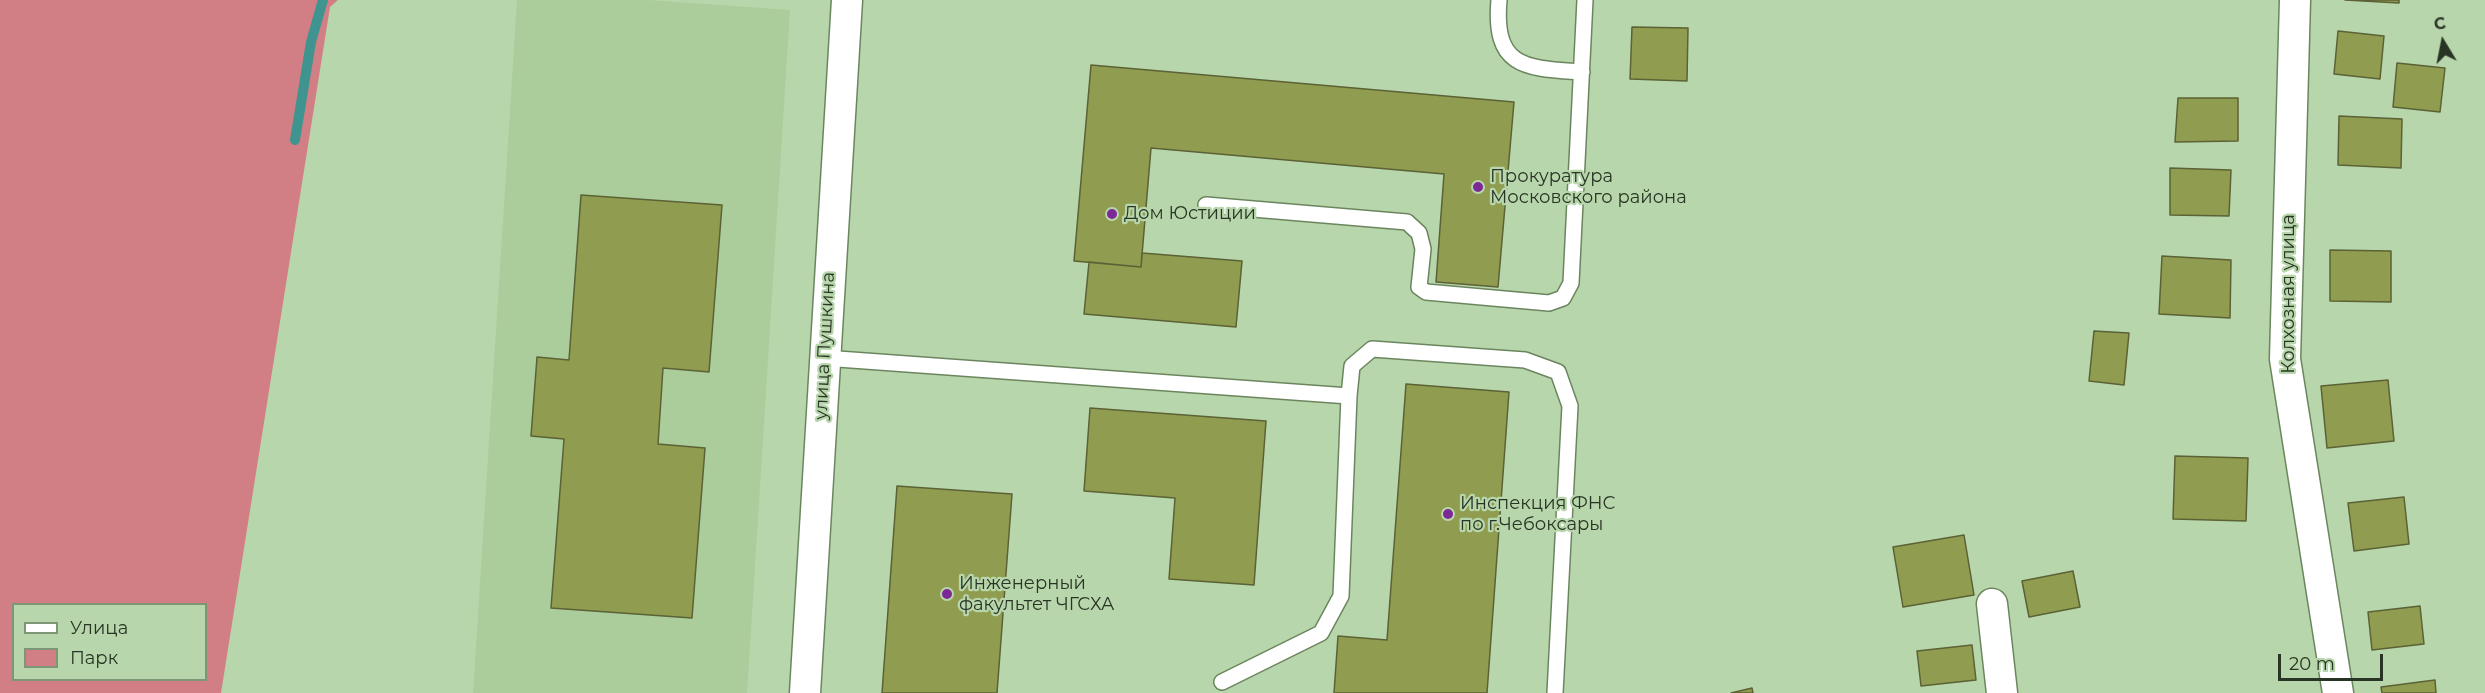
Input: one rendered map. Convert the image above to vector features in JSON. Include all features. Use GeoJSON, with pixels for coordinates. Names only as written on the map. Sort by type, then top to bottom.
{"type":"FeatureCollection","features":[{"type":"Feature","properties":{"kind":"street","name":"улица Пушкина"},"geometry":{"type":"LineString","coordinates":[[805,693],[847,0]]}},
{"type":"Feature","properties":{"kind":"street","name":"Колхозная улица"},"geometry":{"type":"LineString","coordinates":[[2295,0],[2285,358],[2338,693]]}},
{"type":"Feature","properties":{"kind":"street"},"geometry":{"type":"LineString","coordinates":[[1992,604],[2002,693]]}},
{"type":"Feature","properties":{"kind":"lane"},"geometry":{"type":"LineString","coordinates":[[1499,0],[1497,16],[1501,40],[1513,59],[1532,69],[1582,72]]}},
{"type":"Feature","properties":{"kind":"lane"},"geometry":{"type":"LineString","coordinates":[[1206,205],[1407,222],[1419,233],[1423,249],[1419,287],[1426,291],[1549,303],[1563,298],[1571,283],[1585,0]]}},
{"type":"Feature","properties":{"kind":"lane"},"geometry":{"type":"LineString","coordinates":[[1222,682],[1321,633],[1341,596],[1352,366],[1372,349],[1525,360],[1558,372],[1570,406],[1555,693]]}},
{"type":"Feature","properties":{"kind":"lane"},"geometry":{"type":"LineString","coordinates":[[824,358],[1349,396]]}},
{"type":"Feature","properties":{"kind":"shaded area"},"geometry":{"type":"Polygon","coordinates":[[[517,0],[649,0],[790,10],[747,693],[473,693],[517,0]]]}},
{"type":"Feature","properties":{"kind":"green space"},"geometry":{"type":"Polygon","coordinates":[[[0,0],[338,0],[330,7],[221,693],[0,693],[0,0]]]}},
{"type":"Feature","properties":{"kind":"building"},"geometry":{"type":"Polygon","coordinates":[[[2345,0],[2399,0],[2399,3],[2345,0]]]}},
{"type":"Feature","properties":{"kind":"building"},"geometry":{"type":"Polygon","coordinates":[[[1632,27],[1688,28],[1687,81],[1630,79],[1632,27]]]}},
{"type":"Feature","properties":{"kind":"building"},"geometry":{"type":"Polygon","coordinates":[[[2338,31],[2384,36],[2380,79],[2334,74],[2338,31]]]}},
{"type":"Feature","properties":{"kind":"building"},"geometry":{"type":"Polygon","coordinates":[[[2397,63],[2445,68],[2440,112],[2393,107],[2397,63]]]}},
{"type":"Feature","properties":{"kind":"building","name":"Дом Юстиции"},"geometry":{"type":"Polygon","coordinates":[[[1091,65],[1514,102],[1498,287],[1436,282],[1444,174],[1151,148],[1141,267],[1074,261],[1091,65]]]}},
{"type":"Feature","properties":{"kind":"building"},"geometry":{"type":"Polygon","coordinates":[[[2178,98],[2238,98],[2238,141],[2175,142],[2178,98]]]}},
{"type":"Feature","properties":{"kind":"building"},"geometry":{"type":"Polygon","coordinates":[[[2339,116],[2402,119],[2401,168],[2338,165],[2339,116]]]}},
{"type":"Feature","properties":{"kind":"building"},"geometry":{"type":"Polygon","coordinates":[[[2170,168],[2231,170],[2229,216],[2170,215],[2170,168]]]}},
{"type":"Feature","properties":{"kind":"building"},"geometry":{"type":"Polygon","coordinates":[[[581,195],[722,205],[709,372],[663,368],[658,444],[705,448],[692,618],[551,608],[564,439],[531,436],[537,357],[569,360],[581,195]]]}},
{"type":"Feature","properties":{"kind":"building"},"geometry":{"type":"Polygon","coordinates":[[[2330,250],[2391,251],[2391,302],[2330,301],[2330,250]]]}},
{"type":"Feature","properties":{"kind":"building"},"geometry":{"type":"Polygon","coordinates":[[[1142,253],[1242,261],[1236,327],[1084,314],[1089,262],[1141,267],[1142,253]]]}},
{"type":"Feature","properties":{"kind":"building"},"geometry":{"type":"Polygon","coordinates":[[[2162,256],[2231,260],[2230,318],[2159,314],[2162,256]]]}},
{"type":"Feature","properties":{"kind":"building"},"geometry":{"type":"Polygon","coordinates":[[[2094,331],[2129,333],[2124,385],[2089,381],[2094,331]]]}},
{"type":"Feature","properties":{"kind":"building"},"geometry":{"type":"Polygon","coordinates":[[[2388,380],[2394,441],[2327,448],[2321,386],[2388,380]]]}},
{"type":"Feature","properties":{"kind":"building","name":"Инспекция ФНС по г.Чебоксары"},"geometry":{"type":"Polygon","coordinates":[[[1406,384],[1509,392],[1487,693],[1334,693],[1338,636],[1387,640],[1406,384]]]}},
{"type":"Feature","properties":{"kind":"building"},"geometry":{"type":"Polygon","coordinates":[[[1090,408],[1266,421],[1254,585],[1169,579],[1175,498],[1084,491],[1090,408]]]}},
{"type":"Feature","properties":{"kind":"building"},"geometry":{"type":"Polygon","coordinates":[[[2175,456],[2248,458],[2246,521],[2173,519],[2175,456]]]}},
{"type":"Feature","properties":{"kind":"building","name":"Инженерный факультет ЧГСХА"},"geometry":{"type":"Polygon","coordinates":[[[897,486],[1012,494],[997,693],[882,693],[897,486]]]}},
{"type":"Feature","properties":{"kind":"building"},"geometry":{"type":"Polygon","coordinates":[[[2404,497],[2409,544],[2354,551],[2348,503],[2404,497]]]}},
{"type":"Feature","properties":{"kind":"building"},"geometry":{"type":"Polygon","coordinates":[[[1964,535],[1974,595],[1903,607],[1893,547],[1964,535]]]}},
{"type":"Feature","properties":{"kind":"building"},"geometry":{"type":"Polygon","coordinates":[[[2073,571],[2080,607],[2029,617],[2022,581],[2073,571]]]}},
{"type":"Feature","properties":{"kind":"building"},"geometry":{"type":"Polygon","coordinates":[[[2420,606],[2424,644],[2372,650],[2368,612],[2420,606]]]}},
{"type":"Feature","properties":{"kind":"building"},"geometry":{"type":"Polygon","coordinates":[[[1972,645],[1976,680],[1921,686],[1917,651],[1972,645]]]}},
{"type":"Feature","properties":{"kind":"building"},"geometry":{"type":"Polygon","coordinates":[[[2435,680],[2436,693],[2382,693],[2381,687],[2435,680]]]}},
{"type":"Feature","properties":{"kind":"building"},"geometry":{"type":"Polygon","coordinates":[[[1752,688],[1753,693],[1731,693],[1752,688]]]}},
{"type":"Feature","properties":{"kind":"waterway"},"geometry":{"type":"LineString","coordinates":[[295,140],[311,42],[323,0]]}},
{"type":"Feature","properties":{"kind":"place","name":"Прокуратура Московского района"},"geometry":{"type":"Point","coordinates":[1478,187]}},
{"type":"Feature","properties":{"kind":"place","name":"Дом Юстиции"},"geometry":{"type":"Point","coordinates":[1112,214]}},
{"type":"Feature","properties":{"kind":"place","name":"Инспекция ФНС по г.Чебоксары"},"geometry":{"type":"Point","coordinates":[1448,514]}},
{"type":"Feature","properties":{"kind":"place","name":"Инженерный факультет ЧГСХА"},"geometry":{"type":"Point","coordinates":[947,594]}}]}
